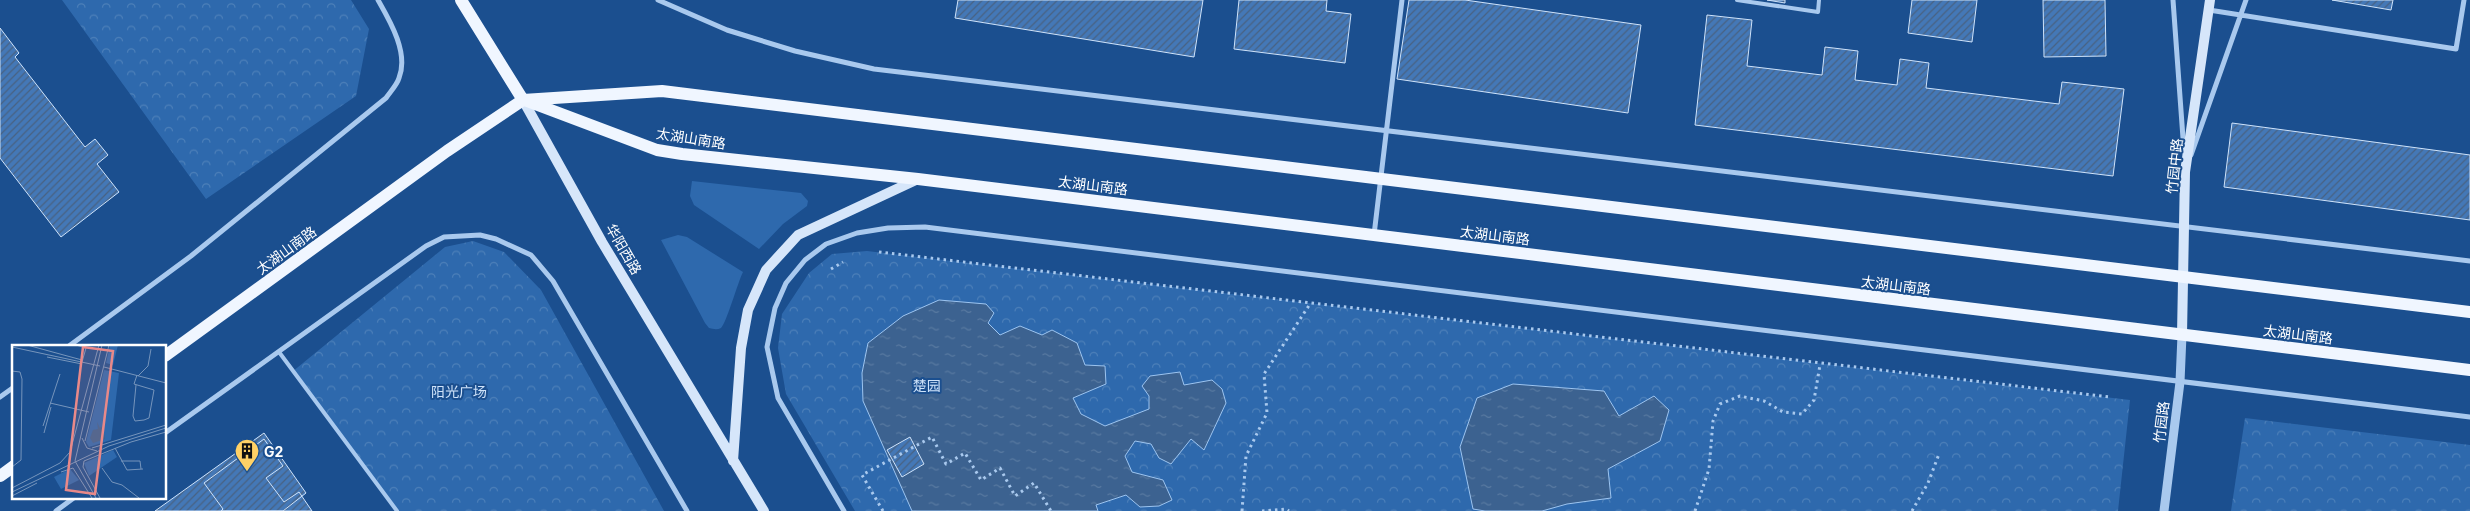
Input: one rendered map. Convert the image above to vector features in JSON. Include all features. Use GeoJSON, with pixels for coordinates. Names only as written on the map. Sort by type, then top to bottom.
{"type":"FeatureCollection","features":[{"type":"Feature","properties":{"kind":"main road","name":"华阳西路"},"geometry":{"type":"LineString","coordinates":[[461,0],[523,100],[602,242],[764,511]]}},
{"type":"Feature","properties":{"kind":"main road","name":"竹园中路"},"geometry":{"type":"LineString","coordinates":[[2182,335],[2185,172],[2210,5]]}},
{"type":"Feature","properties":{"kind":"main road"},"geometry":{"type":"LineString","coordinates":[[523,100],[662,91],[2470,312]]}},
{"type":"Feature","properties":{"kind":"main road","name":"太湖山南路"},"geometry":{"type":"LineString","coordinates":[[166,355],[447,151],[523,100],[657,150],[918,179],[2470,370]]}},
{"type":"Feature","properties":{"kind":"main road"},"geometry":{"type":"LineString","coordinates":[[733,462],[741,348],[748,310],[766,270],[798,235],[918,179]]}},
{"type":"Feature","properties":{"kind":"main road"},"geometry":{"type":"LineString","coordinates":[[0,476],[12,467]]}},
{"type":"Feature","properties":{"kind":"street"},"geometry":{"type":"LineString","coordinates":[[71,345],[191,256],[386,98],[399,78],[400,55],[389,20],[378,0]]}},
{"type":"Feature","properties":{"kind":"street"},"geometry":{"type":"LineString","coordinates":[[658,0],[726,30],[795,51],[874,69],[2470,261]]}},
{"type":"Feature","properties":{"kind":"street"},"geometry":{"type":"LineString","coordinates":[[1374,235],[1402,0]]}},
{"type":"Feature","properties":{"kind":"street"},"geometry":{"type":"LineString","coordinates":[[2173,0],[2185,172]]}},
{"type":"Feature","properties":{"kind":"street"},"geometry":{"type":"LineString","coordinates":[[2185,172],[2246,0]]}},
{"type":"Feature","properties":{"kind":"street"},"geometry":{"type":"LineString","coordinates":[[2210,5],[2456,49],[2464,0]]}},
{"type":"Feature","properties":{"kind":"street"},"geometry":{"type":"LineString","coordinates":[[844,511],[778,398],[767,347],[775,308],[786,283],[805,260],[826,244],[857,233],[888,228],[935,228],[2470,417]]}},
{"type":"Feature","properties":{"kind":"street"},"geometry":{"type":"LineString","coordinates":[[166,432],[435,242],[444,237],[463,235],[496,239],[531,255],[553,281],[580,332],[687,511]]}},
{"type":"Feature","properties":{"kind":"street","name":"竹园路"},"geometry":{"type":"LineString","coordinates":[[2164,511],[2180,382],[2182,335]]}},
{"type":"Feature","properties":{"kind":"street"},"geometry":{"type":"LineString","coordinates":[[0,397],[12,388]]}},
{"type":"Feature","properties":{"kind":"street"},"geometry":{"type":"LineString","coordinates":[[56,511],[74,498]]}},
{"type":"Feature","properties":{"kind":"lane"},"geometry":{"type":"LineString","coordinates":[[1737,0],[1818,12],[1819,0]]}},
{"type":"Feature","properties":{"kind":"lane"},"geometry":{"type":"LineString","coordinates":[[279,352],[396,511]]}},
{"type":"Feature","properties":{"kind":"path"},"geometry":{"type":"LineString","coordinates":[[874,252],[2110,398]]}},
{"type":"Feature","properties":{"kind":"path"},"geometry":{"type":"LineString","coordinates":[[826,272],[849,259]]}},
{"type":"Feature","properties":{"kind":"path"},"geometry":{"type":"LineString","coordinates":[[1242,511],[1246,456],[1267,413],[1264,374],[1310,304]]}},
{"type":"Feature","properties":{"kind":"path"},"geometry":{"type":"LineString","coordinates":[[1695,511],[1709,469],[1713,422],[1720,404],[1740,396],[1764,401],[1783,412],[1802,414],[1814,400],[1820,365]]}},
{"type":"Feature","properties":{"kind":"path"},"geometry":{"type":"LineString","coordinates":[[882,511],[862,475],[932,437],[946,464],[965,453],[981,480],[1000,468],[1015,496],[1034,483],[1051,511]]}},
{"type":"Feature","properties":{"kind":"path"},"geometry":{"type":"LineString","coordinates":[[1912,511],[1928,483],[1939,454]]}},
{"type":"Feature","properties":{"kind":"path"},"geometry":{"type":"LineString","coordinates":[[1262,511],[1286,509],[1290,511]]}},
{"type":"Feature","properties":{"kind":"green space"},"geometry":{"type":"Polygon","coordinates":[[[62,0],[351,0],[369,29],[356,96],[206,199],[62,0]]]}},
{"type":"Feature","properties":{"kind":"green space"},"geometry":{"type":"Polygon","coordinates":[[[692,181],[801,193],[808,201],[807,206],[783,224],[759,249],[694,205],[690,196],[692,181]]]}},
{"type":"Feature","properties":{"kind":"green space"},"geometry":{"type":"Polygon","coordinates":[[[678,235],[687,237],[743,272],[721,328],[709,328],[705,323],[661,240],[678,235]]]}},
{"type":"Feature","properties":{"kind":"green space","name":"阳光广场"},"geometry":{"type":"Polygon","coordinates":[[[473,241],[504,252],[541,290],[664,511],[397,511],[292,372],[445,247],[473,241]]]}},
{"type":"Feature","properties":{"kind":"green space","name":"楚园"},"geometry":{"type":"Polygon","coordinates":[[[867,251],[2130,400],[2118,511],[855,511],[786,394],[778,348],[782,314],[809,273],[832,254],[867,251]]]}},
{"type":"Feature","properties":{"kind":"green space"},"geometry":{"type":"Polygon","coordinates":[[[2245,418],[2470,445],[2470,511],[2231,511],[2245,418]]]}},
{"type":"Feature","properties":{"kind":"water"},"geometry":{"type":"Polygon","coordinates":[[[939,300],[986,304],[994,313],[988,323],[1000,335],[1020,326],[1042,335],[1052,330],[1077,343],[1085,365],[1105,366],[1106,384],[1073,398],[1081,414],[1105,426],[1149,409],[1149,396],[1142,386],[1150,376],[1180,372],[1184,385],[1212,380],[1222,389],[1226,403],[1204,450],[1191,439],[1171,464],[1159,458],[1151,444],[1135,441],[1125,456],[1132,472],[1163,480],[1172,500],[1159,506],[1140,507],[1126,495],[1096,505],[1098,511],[912,511],[863,401],[862,373],[868,343],[903,316],[939,300]]]}},
{"type":"Feature","properties":{"kind":"water"},"geometry":{"type":"Polygon","coordinates":[[[1513,384],[1604,391],[1619,416],[1654,396],[1669,410],[1660,441],[1608,469],[1611,498],[1567,504],[1542,511],[1485,511],[1473,509],[1460,447],[1477,398],[1513,384]]]}},
{"type":"Feature","properties":{"kind":"building"},"geometry":{"type":"Polygon","coordinates":[[[958,0],[1203,0],[1194,57],[955,18],[958,0]]]}},
{"type":"Feature","properties":{"kind":"building"},"geometry":{"type":"Polygon","coordinates":[[[1239,0],[1327,0],[1326,11],[1351,14],[1345,63],[1234,49],[1239,0]]]}},
{"type":"Feature","properties":{"kind":"building"},"geometry":{"type":"Polygon","coordinates":[[[1409,0],[1465,0],[1641,25],[1628,113],[1397,79],[1409,0]]]}},
{"type":"Feature","properties":{"kind":"building"},"geometry":{"type":"Polygon","coordinates":[[[1767,0],[1785,0],[1785,3],[1767,0]]]}},
{"type":"Feature","properties":{"kind":"building"},"geometry":{"type":"Polygon","coordinates":[[[1912,0],[1977,0],[1972,42],[1908,33],[1912,0]]]}},
{"type":"Feature","properties":{"kind":"building"},"geometry":{"type":"Polygon","coordinates":[[[2043,0],[2105,0],[2106,56],[2044,57],[2043,0]]]}},
{"type":"Feature","properties":{"kind":"building"},"geometry":{"type":"Polygon","coordinates":[[[2332,0],[2393,0],[2391,10],[2332,0]]]}},
{"type":"Feature","properties":{"kind":"building"},"geometry":{"type":"Polygon","coordinates":[[[1707,15],[1752,20],[1747,66],[1822,75],[1825,47],[1858,51],[1855,80],[1897,85],[1900,59],[1929,63],[1926,88],[2059,104],[2062,82],[2124,89],[2113,176],[1695,125],[1707,15]]]}},
{"type":"Feature","properties":{"kind":"building"},"geometry":{"type":"Polygon","coordinates":[[[0,28],[19,53],[15,57],[85,147],[95,139],[108,155],[97,164],[119,192],[61,237],[0,158],[0,28]]]}},
{"type":"Feature","properties":{"kind":"building"},"geometry":{"type":"Polygon","coordinates":[[[2232,123],[2470,155],[2470,220],[2224,187],[2232,123]]]}},
{"type":"Feature","properties":{"kind":"building","name":"G2"},"geometry":{"type":"Polygon","coordinates":[[[264,433],[306,493],[283,511],[155,511],[264,433]]]}},
{"type":"Feature","properties":{"kind":"building"},"geometry":{"type":"Polygon","coordinates":[[[910,437],[924,464],[902,477],[887,450],[910,437]]]}},
{"type":"Feature","properties":{"kind":"building","name":"G2"},"geometry":{"type":"Polygon","coordinates":[[[264,439],[283,466],[266,478],[284,502],[299,492],[312,511],[221,511],[223,509],[204,483],[264,439]]]}},
{"type":"Feature","properties":{"kind":"place","name":"G2"},"geometry":{"type":"Point","coordinates":[247,472]}}]}
